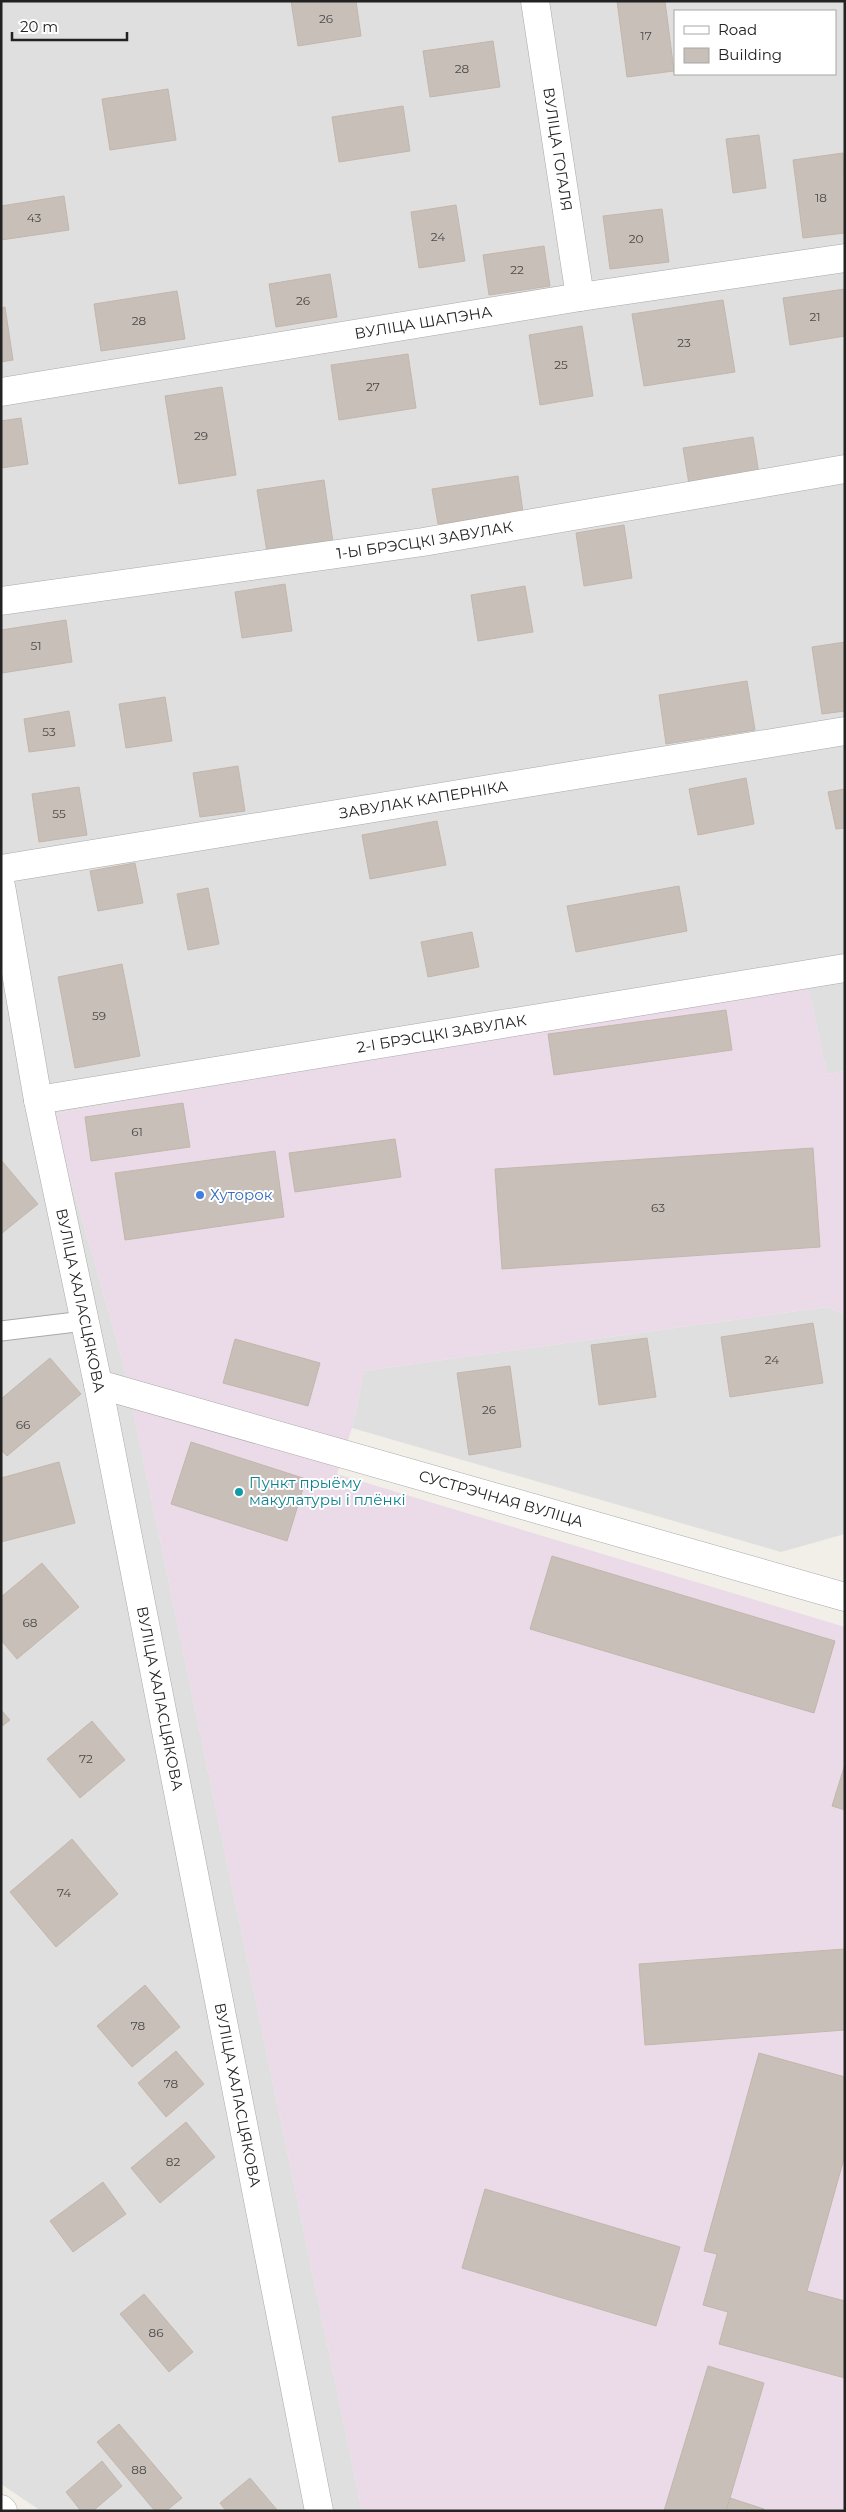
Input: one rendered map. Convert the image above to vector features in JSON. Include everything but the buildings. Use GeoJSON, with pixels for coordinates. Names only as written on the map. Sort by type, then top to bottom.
{"type":"FeatureCollection","features":[{"type":"Feature","properties":{"kind":"street","name":"ВУЛІЦА ГОГАЛЯ"},"geometry":{"type":"LineString","coordinates":[[535,1],[580,298]]}},
{"type":"Feature","properties":{"kind":"street","name":"ВУЛІЦА ШАПЭНА"},"geometry":{"type":"LineString","coordinates":[[1,392],[580,298],[845,258]]}},
{"type":"Feature","properties":{"kind":"street","name":"1-Ы БРЭСЦКІ ЗАВУЛАК"},"geometry":{"type":"LineString","coordinates":[[1,601],[423,542],[845,470]]}},
{"type":"Feature","properties":{"kind":"street","name":"ЗАВУЛАК КАПЕРНІКА"},"geometry":{"type":"LineString","coordinates":[[1,869],[845,731]]}},
{"type":"Feature","properties":{"kind":"street","name":"ВУЛІЦА ХАЛАСЦЯКОВА"},"geometry":{"type":"LineString","coordinates":[[1,886],[38,1100],[98,1384],[319,2511]]}},
{"type":"Feature","properties":{"kind":"street","name":"2-І БРЭСЦКІ ЗАВУЛАК"},"geometry":{"type":"LineString","coordinates":[[38,1100],[845,968]]}},
{"type":"Feature","properties":{"kind":"street","name":"СУСТРЭЧНАЯ ВУЛІЦА"},"geometry":{"type":"LineString","coordinates":[[98,1384],[845,1597]]}},
{"type":"Feature","properties":{"kind":"lane"},"geometry":{"type":"LineString","coordinates":[[1,1331],[84,1321]]}},
{"type":"Feature","properties":{"kind":"shaded area"},"geometry":{"type":"Polygon","coordinates":[[[1,1],[845,1],[845,1071],[827,1074],[808,986],[52,1114],[123,1362],[362,2511],[41,2511],[1,2484],[1,1]]]}},
{"type":"Feature","properties":{"kind":"shaded area"},"geometry":{"type":"Polygon","coordinates":[[[808,985],[827,1074],[845,1071],[845,1315],[827,1307],[364,1371],[352,1428],[337,1474],[845,1627],[845,2511],[362,2511],[123,1362],[52,1114],[808,985]]]}},
{"type":"Feature","properties":{"kind":"shaded area"},"geometry":{"type":"Polygon","coordinates":[[[827,1307],[845,1315],[845,1534],[781,1552],[352,1428],[364,1371],[827,1307]]]}},
{"type":"Feature","properties":{"kind":"place","name":"Хуторок"},"geometry":{"type":"Point","coordinates":[200,1195]}},
{"type":"Feature","properties":{"kind":"place","name":"Пункт прыёму макулатуры і плёнкі"},"geometry":{"type":"Point","coordinates":[239,1492]}}]}
